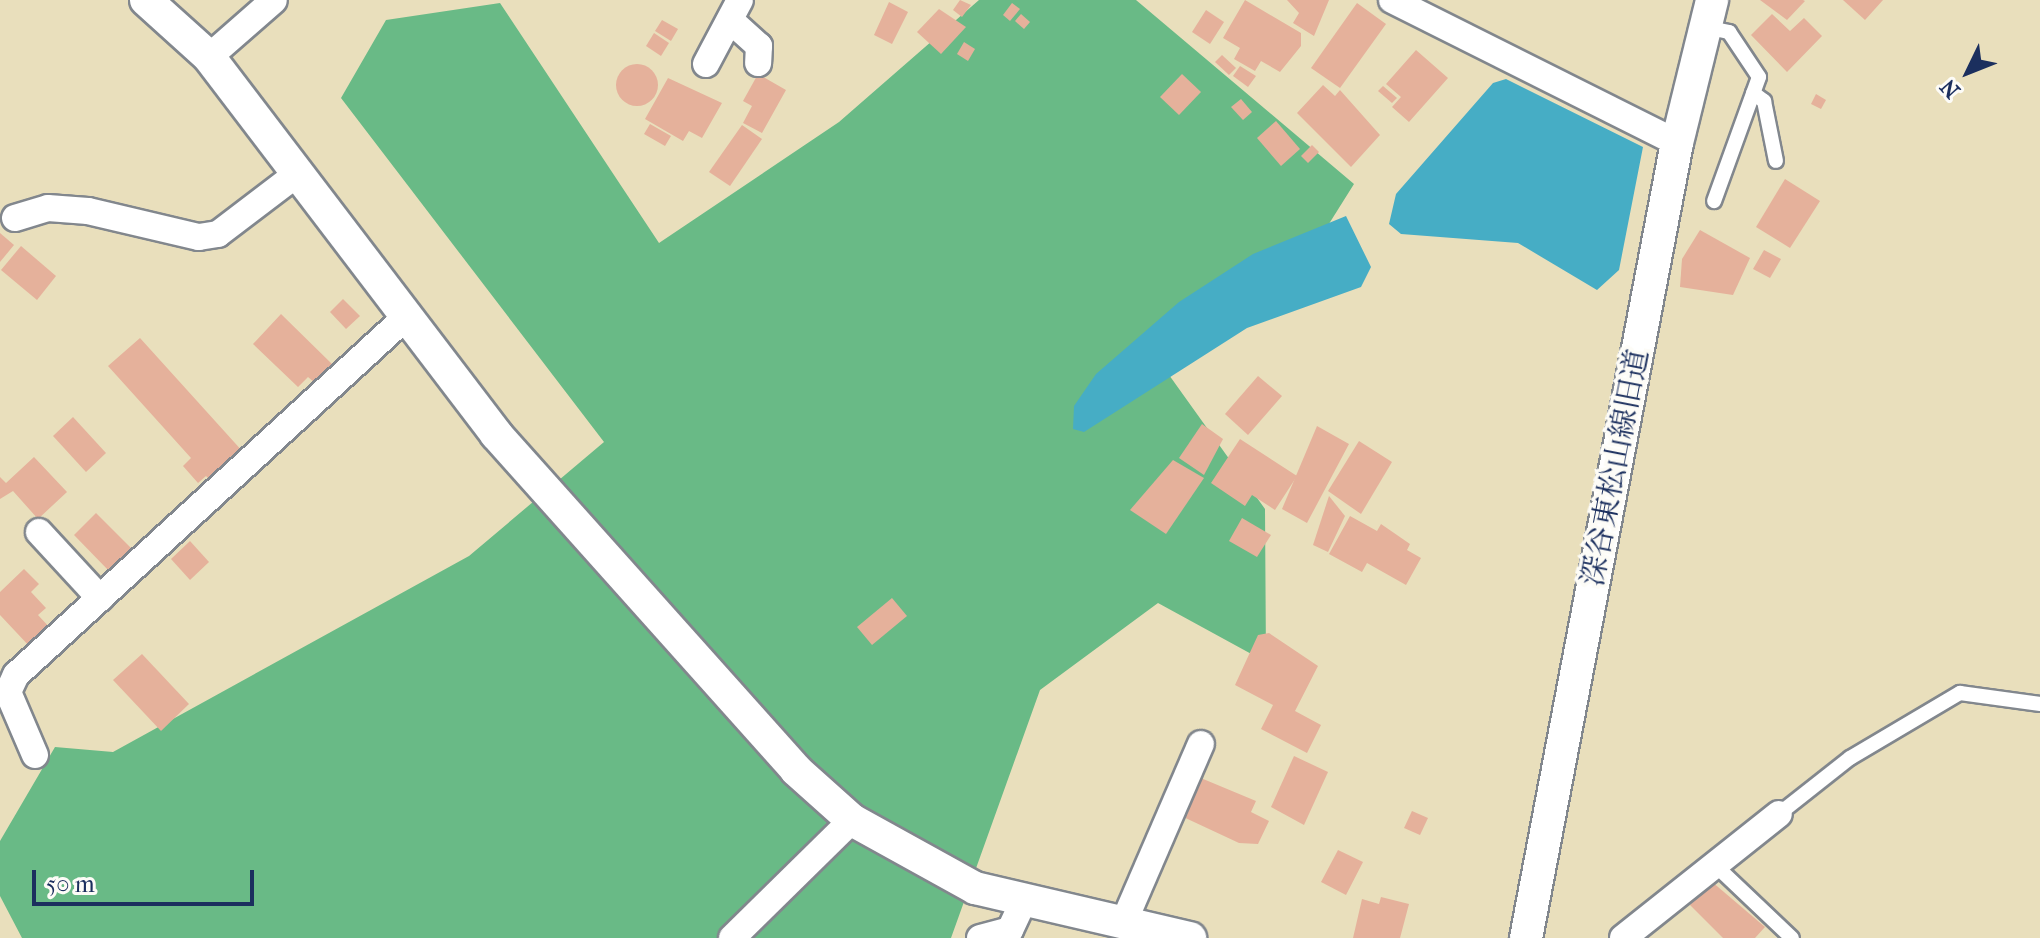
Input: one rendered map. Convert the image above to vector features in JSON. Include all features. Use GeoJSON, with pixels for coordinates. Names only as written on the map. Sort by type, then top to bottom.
{"type":"FeatureCollection","features":[{"type":"Feature","properties":{"kind":"street"},"geometry":{"type":"LineString","coordinates":[[146,0],[209,57],[496,434],[796,770],[852,820],[919,863],[1023,902],[1190,938]]}},
{"type":"Feature","properties":{"kind":"street"},"geometry":{"type":"LineString","coordinates":[[209,57],[274,0]]}},
{"type":"Feature","properties":{"kind":"street"},"geometry":{"type":"LineString","coordinates":[[1392,0],[1677,143]]}},
{"type":"Feature","properties":{"kind":"street"},"geometry":{"type":"LineString","coordinates":[[706,64],[735,10],[759,46],[758,63]]}},
{"type":"Feature","properties":{"kind":"street","name":"深谷東松山線旧道"},"geometry":{"type":"LineString","coordinates":[[1526,938],[1677,143],[1708,14]]}},
{"type":"Feature","properties":{"kind":"street"},"geometry":{"type":"LineString","coordinates":[[15,218],[74,210],[199,237],[218,234],[298,173]]}},
{"type":"Feature","properties":{"kind":"street"},"geometry":{"type":"LineString","coordinates":[[35,755],[8,692],[16,675],[407,316]]}},
{"type":"Feature","properties":{"kind":"street"},"geometry":{"type":"LineString","coordinates":[[39,532],[100,598]]}},
{"type":"Feature","properties":{"kind":"street"},"geometry":{"type":"LineString","coordinates":[[1123,924],[1201,744]]}},
{"type":"Feature","properties":{"kind":"street"},"geometry":{"type":"LineString","coordinates":[[1623,938],[1779,814]]}},
{"type":"Feature","properties":{"kind":"street"},"geometry":{"type":"LineString","coordinates":[[732,938],[852,820]]}},
{"type":"Feature","properties":{"kind":"street"},"geometry":{"type":"LineString","coordinates":[[980,938],[1010,930],[1023,902]]}},
{"type":"Feature","properties":{"kind":"lane"},"geometry":{"type":"LineString","coordinates":[[1708,14],[1750,55],[1759,77],[1714,201]]}},
{"type":"Feature","properties":{"kind":"lane"},"geometry":{"type":"LineString","coordinates":[[1753,93],[1764,101],[1776,161]]}},
{"type":"Feature","properties":{"kind":"lane"},"geometry":{"type":"LineString","coordinates":[[1779,814],[1850,758],[1960,693],[2040,704]]}},
{"type":"Feature","properties":{"kind":"lane"},"geometry":{"type":"LineString","coordinates":[[1715,865],[1792,938]]}},
{"type":"Feature","properties":{"kind":"green space"},"geometry":{"type":"Polygon","coordinates":[[[979,0],[1136,0],[1354,184],[1300,270],[1149,347],[1265,509],[1266,662],[1158,603],[1040,690],[951,938],[22,938],[0,896],[0,841],[55,747],[113,752],[469,556],[604,442],[341,98],[386,20],[500,3],[659,243],[839,122],[979,0]]]}},
{"type":"Feature","properties":{"kind":"water"},"geometry":{"type":"Polygon","coordinates":[[[1506,79],[1643,147],[1619,270],[1597,290],[1518,243],[1401,234],[1389,224],[1396,194],[1493,83],[1506,79]]]}},
{"type":"Feature","properties":{"kind":"water"},"geometry":{"type":"Polygon","coordinates":[[[1346,216],[1371,267],[1361,287],[1247,328],[1084,432],[1073,429],[1074,406],[1096,374],[1179,302],[1253,254],[1346,216]]]}},
{"type":"Feature","properties":{"kind":"building"},"geometry":{"type":"Polygon","coordinates":[[[960,0],[971,5],[962,17],[953,10],[960,0]]]}},
{"type":"Feature","properties":{"kind":"building"},"geometry":{"type":"Polygon","coordinates":[[[1245,0],[1301,33],[1301,46],[1280,72],[1261,61],[1255,71],[1234,59],[1240,48],[1223,38],[1245,0]]]}},
{"type":"Feature","properties":{"kind":"building"},"geometry":{"type":"Polygon","coordinates":[[[1287,0],[1329,0],[1314,36],[1293,23],[1299,13],[1287,0]]]}},
{"type":"Feature","properties":{"kind":"building"},"geometry":{"type":"Polygon","coordinates":[[[1760,0],[1803,0],[1805,1],[1787,20],[1760,0]]]}},
{"type":"Feature","properties":{"kind":"building"},"geometry":{"type":"Polygon","coordinates":[[[1843,0],[1883,0],[1865,20],[1843,0]]]}},
{"type":"Feature","properties":{"kind":"building"},"geometry":{"type":"Polygon","coordinates":[[[889,2],[908,12],[892,44],[874,35],[889,2]]]}},
{"type":"Feature","properties":{"kind":"building"},"geometry":{"type":"Polygon","coordinates":[[[1012,3],[1020,9],[1010,21],[1003,15],[1012,3]]]}},
{"type":"Feature","properties":{"kind":"building"},"geometry":{"type":"Polygon","coordinates":[[[1357,3],[1386,24],[1340,88],[1311,68],[1357,3]]]}},
{"type":"Feature","properties":{"kind":"building"},"geometry":{"type":"Polygon","coordinates":[[[939,9],[966,27],[941,54],[917,32],[939,9]]]}},
{"type":"Feature","properties":{"kind":"building"},"geometry":{"type":"Polygon","coordinates":[[[1206,10],[1224,22],[1210,44],[1192,32],[1206,10]]]}},
{"type":"Feature","properties":{"kind":"building"},"geometry":{"type":"Polygon","coordinates":[[[1021,14],[1030,22],[1024,29],[1015,21],[1021,14]]]}},
{"type":"Feature","properties":{"kind":"building"},"geometry":{"type":"Polygon","coordinates":[[[1772,14],[1790,31],[1804,18],[1822,36],[1787,72],[1751,35],[1772,14]]]}},
{"type":"Feature","properties":{"kind":"building"},"geometry":{"type":"Polygon","coordinates":[[[662,20],[678,29],[671,41],[655,31],[662,20]]]}},
{"type":"Feature","properties":{"kind":"building"},"geometry":{"type":"Polygon","coordinates":[[[654,33],[669,43],[661,56],[646,46],[654,33]]]}},
{"type":"Feature","properties":{"kind":"building"},"geometry":{"type":"Polygon","coordinates":[[[964,42],[975,49],[968,61],[957,54],[964,42]]]}},
{"type":"Feature","properties":{"kind":"building"},"geometry":{"type":"Polygon","coordinates":[[[1416,50],[1448,78],[1409,122],[1392,107],[1401,97],[1386,84],[1416,50]]]}},
{"type":"Feature","properties":{"kind":"building"},"geometry":{"type":"Polygon","coordinates":[[[1222,55],[1236,68],[1229,75],[1215,62],[1222,55]]]}},
{"type":"Feature","properties":{"kind":"building"},"geometry":{"type":"Polygon","coordinates":[[[637,64],[652,70],[658,85],[652,100],[637,106],[622,100],[616,85],[622,70],[637,64]]]}},
{"type":"Feature","properties":{"kind":"building"},"geometry":{"type":"Polygon","coordinates":[[[1240,66],[1256,76],[1248,87],[1233,76],[1240,66]]]}},
{"type":"Feature","properties":{"kind":"building"},"geometry":{"type":"Polygon","coordinates":[[[758,74],[786,90],[762,133],[743,123],[752,106],[743,101],[758,74]]]}},
{"type":"Feature","properties":{"kind":"building"},"geometry":{"type":"Polygon","coordinates":[[[1182,74],[1201,92],[1179,115],[1160,97],[1182,74]]]}},
{"type":"Feature","properties":{"kind":"building"},"geometry":{"type":"Polygon","coordinates":[[[668,78],[722,103],[702,138],[689,131],[683,141],[645,119],[668,78]]]}},
{"type":"Feature","properties":{"kind":"building"},"geometry":{"type":"Polygon","coordinates":[[[1323,85],[1335,96],[1340,90],[1380,135],[1351,167],[1297,113],[1323,85]]]}},
{"type":"Feature","properties":{"kind":"building"},"geometry":{"type":"Polygon","coordinates":[[[1383,86],[1397,98],[1392,103],[1378,91],[1383,86]]]}},
{"type":"Feature","properties":{"kind":"building"},"geometry":{"type":"Polygon","coordinates":[[[1816,94],[1826,100],[1821,109],[1811,104],[1816,94]]]}},
{"type":"Feature","properties":{"kind":"building"},"geometry":{"type":"Polygon","coordinates":[[[1241,99],[1252,112],[1243,120],[1231,107],[1241,99]]]}},
{"type":"Feature","properties":{"kind":"building"},"geometry":{"type":"Polygon","coordinates":[[[1276,121],[1300,149],[1281,166],[1257,138],[1276,121]]]}},
{"type":"Feature","properties":{"kind":"building"},"geometry":{"type":"Polygon","coordinates":[[[650,124],[671,136],[665,146],[644,134],[650,124]]]}},
{"type":"Feature","properties":{"kind":"building"},"geometry":{"type":"Polygon","coordinates":[[[742,125],[762,139],[730,186],[709,172],[742,125]]]}},
{"type":"Feature","properties":{"kind":"building"},"geometry":{"type":"Polygon","coordinates":[[[1312,145],[1319,152],[1308,163],[1301,156],[1312,145]]]}},
{"type":"Feature","properties":{"kind":"building"},"geometry":{"type":"Polygon","coordinates":[[[1785,179],[1820,201],[1790,248],[1756,227],[1785,179]]]}},
{"type":"Feature","properties":{"kind":"building"},"geometry":{"type":"Polygon","coordinates":[[[1700,230],[1750,258],[1733,295],[1680,287],[1682,259],[1700,230]]]}},
{"type":"Feature","properties":{"kind":"building"},"geometry":{"type":"Polygon","coordinates":[[[0,233],[14,245],[0,262],[0,233]]]}},
{"type":"Feature","properties":{"kind":"building"},"geometry":{"type":"Polygon","coordinates":[[[21,246],[56,276],[37,300],[1,270],[21,246]]]}},
{"type":"Feature","properties":{"kind":"building"},"geometry":{"type":"Polygon","coordinates":[[[1764,250],[1781,259],[1770,278],[1753,269],[1764,250]]]}},
{"type":"Feature","properties":{"kind":"building"},"geometry":{"type":"Polygon","coordinates":[[[343,299],[360,316],[346,329],[330,312],[343,299]]]}},
{"type":"Feature","properties":{"kind":"building"},"geometry":{"type":"Polygon","coordinates":[[[281,314],[333,365],[315,383],[308,377],[298,387],[253,344],[281,314]]]}},
{"type":"Feature","properties":{"kind":"building"},"geometry":{"type":"Polygon","coordinates":[[[140,338],[244,453],[212,482],[206,476],[198,483],[183,466],[191,458],[108,366],[140,338]]]}},
{"type":"Feature","properties":{"kind":"building"},"geometry":{"type":"Polygon","coordinates":[[[1258,376],[1282,396],[1248,435],[1225,414],[1258,376]]]}},
{"type":"Feature","properties":{"kind":"building"},"geometry":{"type":"Polygon","coordinates":[[[73,417],[106,453],[86,472],[53,436],[73,417]]]}},
{"type":"Feature","properties":{"kind":"building"},"geometry":{"type":"Polygon","coordinates":[[[1202,424],[1223,439],[1204,475],[1179,458],[1202,424]]]}},
{"type":"Feature","properties":{"kind":"building"},"geometry":{"type":"Polygon","coordinates":[[[1317,426],[1349,444],[1307,523],[1282,509],[1317,426]]]}},
{"type":"Feature","properties":{"kind":"building"},"geometry":{"type":"Polygon","coordinates":[[[1240,439],[1297,476],[1275,510],[1252,495],[1245,506],[1211,483],[1240,439]]]}},
{"type":"Feature","properties":{"kind":"building"},"geometry":{"type":"Polygon","coordinates":[[[1359,441],[1392,462],[1361,514],[1328,491],[1359,441]]]}},
{"type":"Feature","properties":{"kind":"building"},"geometry":{"type":"Polygon","coordinates":[[[34,457],[67,492],[38,519],[13,491],[0,499],[0,477],[6,483],[34,457]]]}},
{"type":"Feature","properties":{"kind":"building"},"geometry":{"type":"Polygon","coordinates":[[[1173,460],[1204,478],[1166,534],[1130,510],[1173,460]]]}},
{"type":"Feature","properties":{"kind":"building"},"geometry":{"type":"Polygon","coordinates":[[[1329,496],[1345,516],[1328,552],[1313,545],[1329,496]]]}},
{"type":"Feature","properties":{"kind":"building"},"geometry":{"type":"Polygon","coordinates":[[[96,513],[133,550],[110,572],[74,535],[96,513]]]}},
{"type":"Feature","properties":{"kind":"building"},"geometry":{"type":"Polygon","coordinates":[[[1350,516],[1377,531],[1381,524],[1410,544],[1407,550],[1421,558],[1406,585],[1367,563],[1362,572],[1329,554],[1350,516]]]}},
{"type":"Feature","properties":{"kind":"building"},"geometry":{"type":"Polygon","coordinates":[[[1242,518],[1271,535],[1257,557],[1229,541],[1242,518]]]}},
{"type":"Feature","properties":{"kind":"building"},"geometry":{"type":"Polygon","coordinates":[[[190,541],[209,562],[190,580],[171,559],[190,541]]]}},
{"type":"Feature","properties":{"kind":"building"},"geometry":{"type":"Polygon","coordinates":[[[24,569],[39,584],[31,592],[46,608],[38,615],[51,629],[31,648],[0,615],[0,592],[24,569]]]}},
{"type":"Feature","properties":{"kind":"building"},"geometry":{"type":"Polygon","coordinates":[[[892,598],[907,616],[872,645],[857,627],[892,598]]]}},
{"type":"Feature","properties":{"kind":"building"},"geometry":{"type":"Polygon","coordinates":[[[1269,633],[1318,666],[1295,711],[1321,725],[1307,753],[1261,729],[1273,705],[1235,685],[1258,635],[1269,633]]]}},
{"type":"Feature","properties":{"kind":"building"},"geometry":{"type":"Polygon","coordinates":[[[142,654],[189,704],[161,731],[113,680],[142,654]]]}},
{"type":"Feature","properties":{"kind":"building"},"geometry":{"type":"Polygon","coordinates":[[[1294,756],[1328,772],[1304,825],[1271,807],[1294,756]]]}},
{"type":"Feature","properties":{"kind":"building"},"geometry":{"type":"Polygon","coordinates":[[[1196,776],[1256,801],[1251,812],[1269,821],[1258,844],[1239,843],[1179,815],[1196,776]]]}},
{"type":"Feature","properties":{"kind":"building"},"geometry":{"type":"Polygon","coordinates":[[[1412,811],[1428,818],[1420,835],[1404,828],[1412,811]]]}},
{"type":"Feature","properties":{"kind":"building"},"geometry":{"type":"Polygon","coordinates":[[[1338,850],[1363,862],[1346,895],[1321,882],[1338,850]]]}},
{"type":"Feature","properties":{"kind":"building"},"geometry":{"type":"Polygon","coordinates":[[[1711,881],[1765,927],[1755,938],[1723,938],[1690,905],[1711,881]]]}},
{"type":"Feature","properties":{"kind":"building"},"geometry":{"type":"Polygon","coordinates":[[[1381,897],[1409,904],[1400,938],[1353,938],[1362,899],[1379,904],[1381,897]]]}}]}
